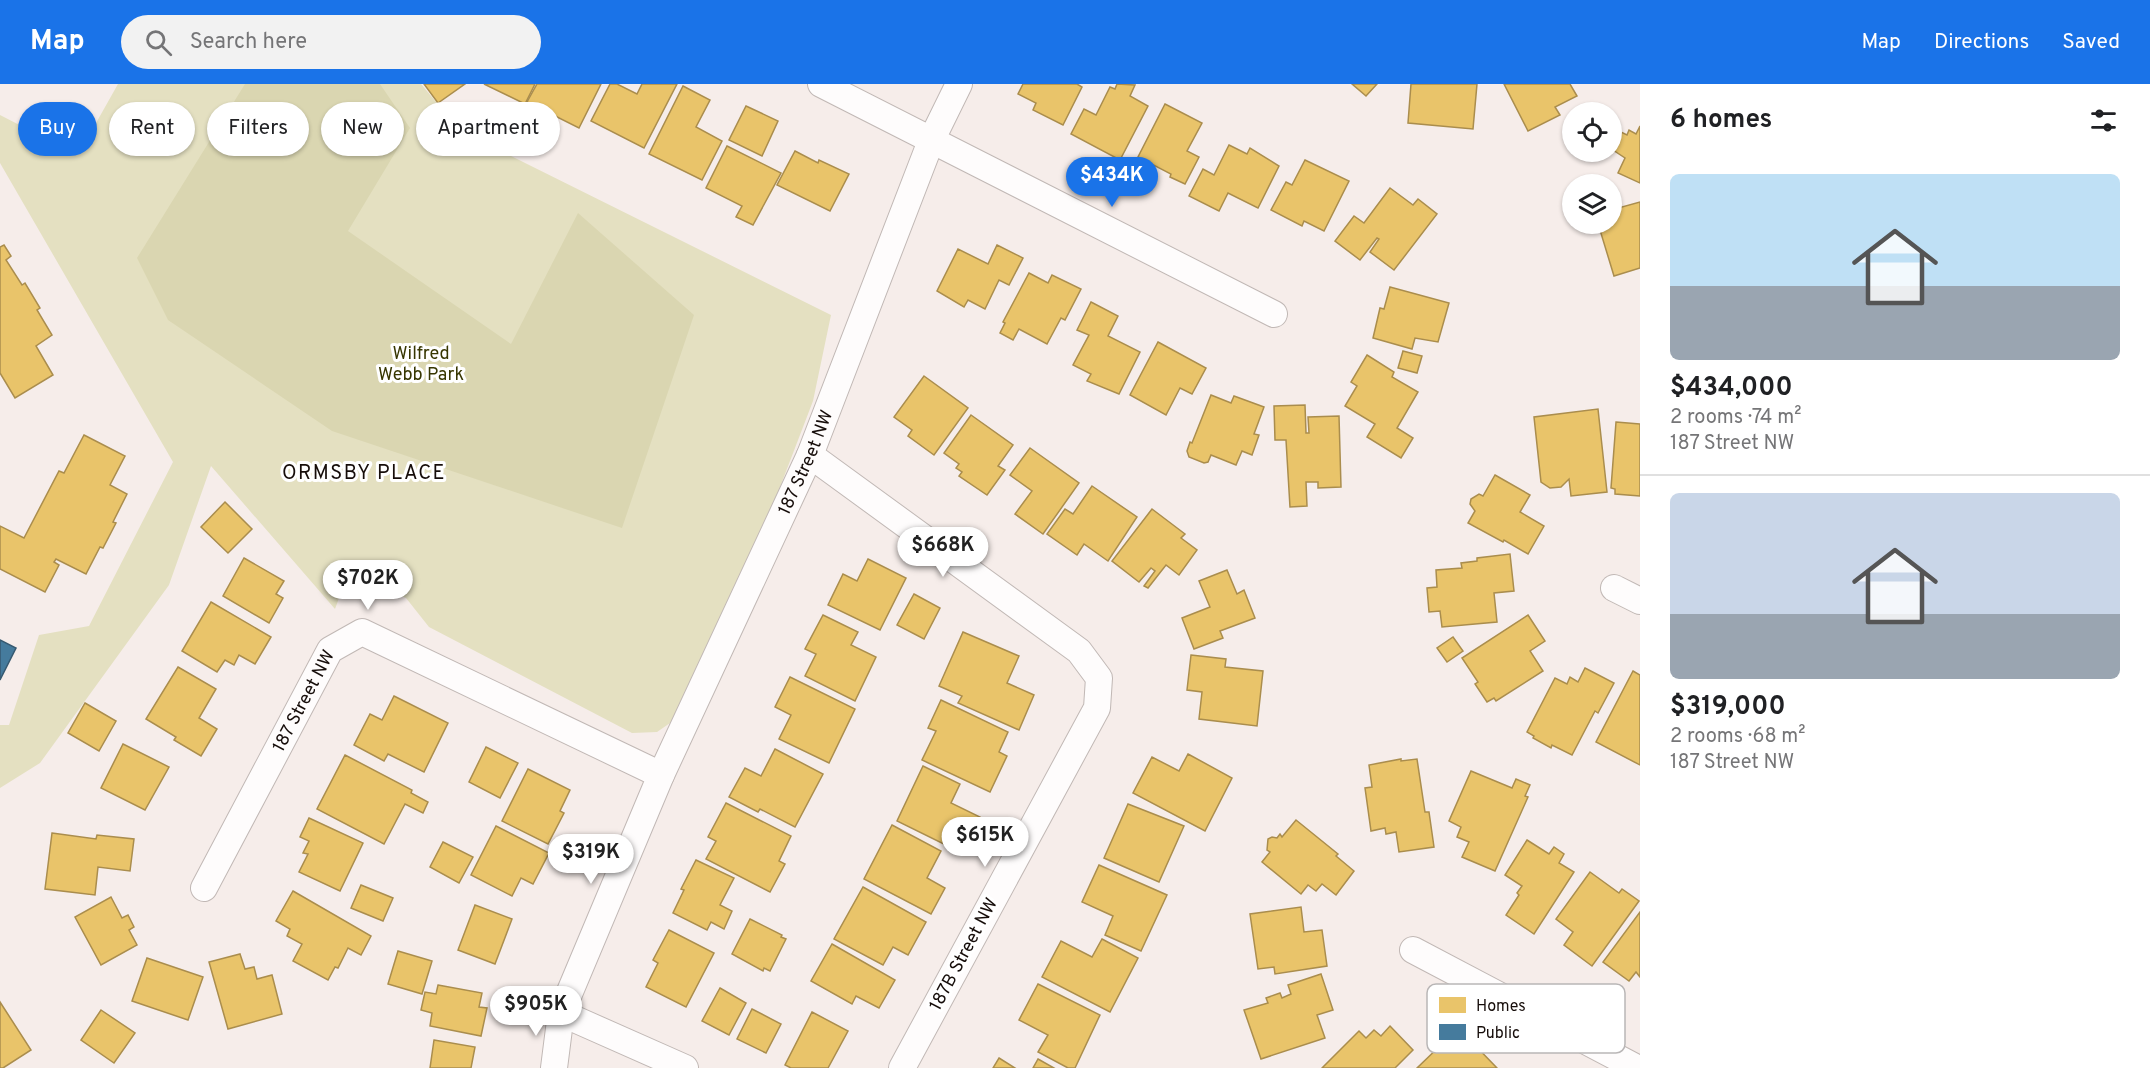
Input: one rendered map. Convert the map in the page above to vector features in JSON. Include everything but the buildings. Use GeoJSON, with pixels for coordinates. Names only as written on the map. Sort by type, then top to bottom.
{"type":"FeatureCollection","features":[{"type":"Feature","properties":{"kind":"street"},"geometry":{"type":"LineString","coordinates":[[821,84],[1274,314]]}},
{"type":"Feature","properties":{"kind":"street","name":"187 Street NW"},"geometry":{"type":"LineString","coordinates":[[554,1068],[561,1012],[661,775],[810,455],[931,141],[959,84]]}},
{"type":"Feature","properties":{"kind":"street","name":"187B Street NW"},"geometry":{"type":"LineString","coordinates":[[810,455],[1079,651],[1099,678],[1096,708],[902,1068]]}},
{"type":"Feature","properties":{"kind":"street"},"geometry":{"type":"LineString","coordinates":[[1614,588],[1640,602]]}},
{"type":"Feature","properties":{"kind":"street","name":"187 Street NW"},"geometry":{"type":"LineString","coordinates":[[204,888],[330,650],[363,632],[661,775]]}},
{"type":"Feature","properties":{"kind":"street"},"geometry":{"type":"LineString","coordinates":[[1413,950],[1478,984]]}},
{"type":"Feature","properties":{"kind":"street"},"geometry":{"type":"LineString","coordinates":[[561,1012],[685,1068]]}},
{"type":"Feature","properties":{"kind":"street"},"geometry":{"type":"LineString","coordinates":[[1609,1053],[1637,1068]]}},
{"type":"Feature","properties":{"kind":"green space","name":"Wilfred Webb Park"},"geometry":{"type":"Polygon","coordinates":[[[118,84],[421,84],[436,102],[416,102],[416,156],[511,156],[831,315],[813,401],[767,521],[673,721],[657,732],[632,733],[429,627],[406,598],[374,584],[345,582],[335,609],[211,466],[169,585],[40,763],[0,788],[0,725],[9,725],[39,635],[89,626],[173,462],[0,163],[0,115],[18,124],[18,156],[97,156],[97,121],[118,84]]]}},
{"type":"Feature","properties":{"kind":"green space"},"geometry":{"type":"Polygon","coordinates":[[[245,84],[380,84],[392,102],[321,102],[321,156],[393,156],[348,231],[511,344],[578,213],[694,315],[622,528],[332,431],[168,320],[137,258],[207,145],[207,156],[309,156],[309,102],[234,102],[245,84]]]}},
{"type":"Feature","properties":{"kind":"green space"},"geometry":{"type":"Polygon","coordinates":[[[404,119],[410,128],[404,138],[404,119]]]}},
{"type":"Feature","properties":{"kind":"district","name":"ORMSBY PLACE"},"geometry":{"type":"Point","coordinates":[364,472]}}]}
